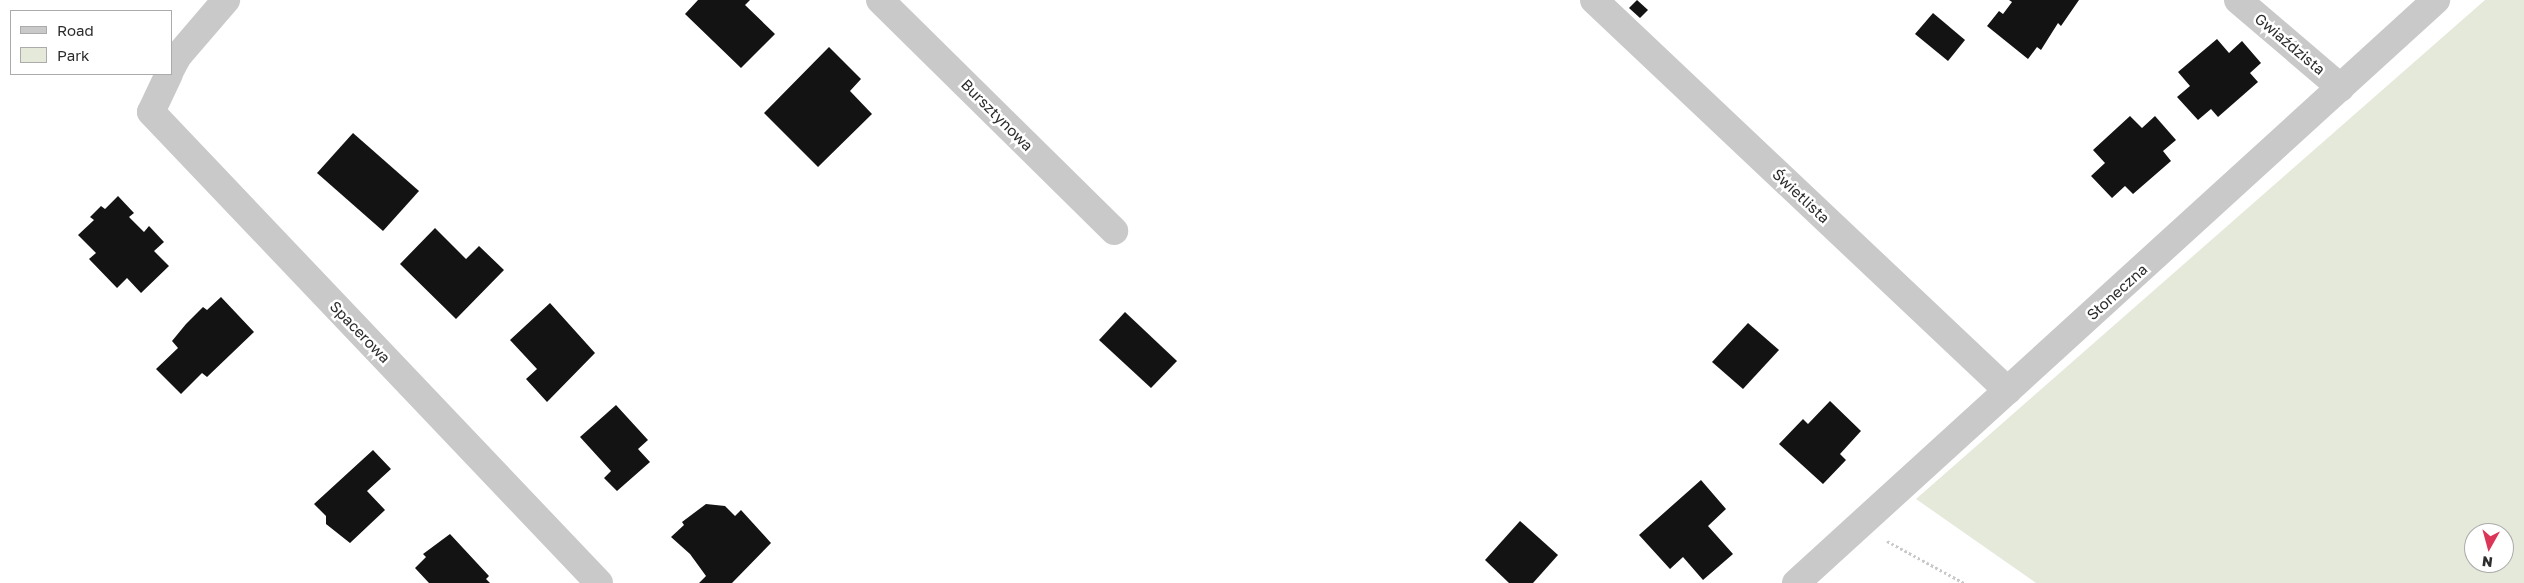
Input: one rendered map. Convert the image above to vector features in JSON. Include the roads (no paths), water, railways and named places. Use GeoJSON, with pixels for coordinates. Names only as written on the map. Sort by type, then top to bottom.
{"type":"FeatureCollection","features":[{"type":"Feature","properties":{"kind":"street"},"geometry":{"type":"LineString","coordinates":[[172,67],[178,56],[226,0]]}},
{"type":"Feature","properties":{"kind":"street","name":"Bursztynowa"},"geometry":{"type":"LineString","coordinates":[[880,0],[1114,231]]}},
{"type":"Feature","properties":{"kind":"street","name":"Świetlista"},"geometry":{"type":"LineString","coordinates":[[1594,0],[2008,391]]}},
{"type":"Feature","properties":{"kind":"street","name":"Gwiaździsta"},"geometry":{"type":"LineString","coordinates":[[2238,0],[2341,88]]}},
{"type":"Feature","properties":{"kind":"street","name":"Słoneczna"},"geometry":{"type":"LineString","coordinates":[[1796,583],[2436,0]]}},
{"type":"Feature","properties":{"kind":"street","name":"Spacerowa"},"geometry":{"type":"LineString","coordinates":[[169,75],[151,112],[598,583]]}}]}
